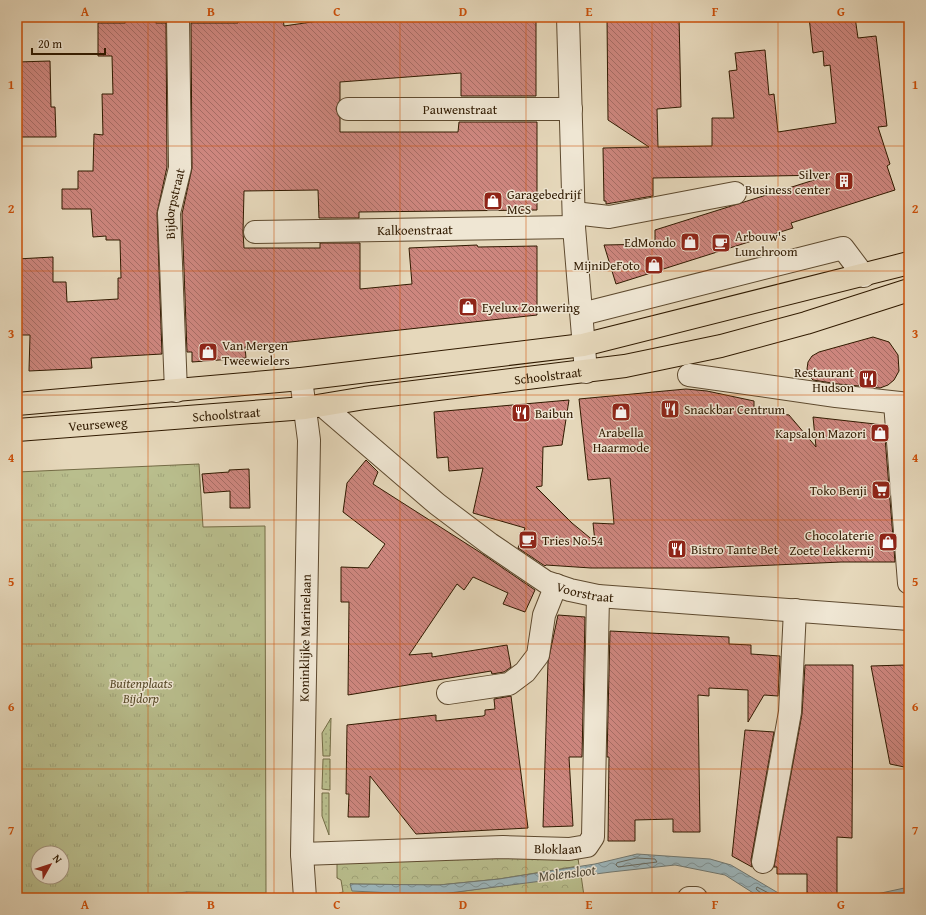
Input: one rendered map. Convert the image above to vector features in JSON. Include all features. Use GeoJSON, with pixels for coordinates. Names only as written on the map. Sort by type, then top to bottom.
{"type":"FeatureCollection","features":[{"type":"Feature","properties":{"kind":"main road","name":"Schoolstraat"},"geometry":{"type":"LineString","coordinates":[[175,381],[301,379],[583,345],[796,290],[864,276],[909,263]]}},
{"type":"Feature","properties":{"kind":"main road","name":"Schoolstraat"},"geometry":{"type":"LineString","coordinates":[[178,418],[314,407],[377,396],[586,372],[625,366],[721,346],[806,323],[909,290]]}},
{"type":"Feature","properties":{"kind":"main road","name":"Veurseweg"},"geometry":{"type":"LineString","coordinates":[[17,404],[175,381]]}},
{"type":"Feature","properties":{"kind":"main road","name":"Veurseweg"},"geometry":{"type":"LineString","coordinates":[[17,430],[178,418]]}},
{"type":"Feature","properties":{"kind":"street","name":"Bijdorpstraat"},"geometry":{"type":"LineString","coordinates":[[175,381],[169,213],[180,168],[178,17]]}},
{"type":"Feature","properties":{"kind":"street"},"geometry":{"type":"LineString","coordinates":[[568,17],[574,220],[586,372]]}},
{"type":"Feature","properties":{"kind":"street","name":"Pauwenstraat"},"geometry":{"type":"LineString","coordinates":[[348,109],[571,109]]}},
{"type":"Feature","properties":{"kind":"street"},"geometry":{"type":"LineString","coordinates":[[574,220],[609,217],[735,193]]}},
{"type":"Feature","properties":{"kind":"street","name":"Kalkoenstraat"},"geometry":{"type":"LineString","coordinates":[[255,232],[574,220]]}},
{"type":"Feature","properties":{"kind":"street"},"geometry":{"type":"LineString","coordinates":[[582,314],[842,248],[864,276]]}},
{"type":"Feature","properties":{"kind":"street"},"geometry":{"type":"LineString","coordinates":[[688,375],[902,404],[909,583]]}},
{"type":"Feature","properties":{"kind":"street","name":"Koninklijke Marinelaan"},"geometry":{"type":"LineString","coordinates":[[301,379],[314,407],[309,440],[302,854],[305,898]]}},
{"type":"Feature","properties":{"kind":"street","name":"Voorstraat"},"geometry":{"type":"LineString","coordinates":[[314,407],[490,544],[546,582],[570,590],[598,596],[909,619]]}},
{"type":"Feature","properties":{"kind":"street"},"geometry":{"type":"LineString","coordinates":[[448,693],[509,684],[525,672],[538,655],[544,616],[556,585]]}},
{"type":"Feature","properties":{"kind":"street","name":"Bloklaan"},"geometry":{"type":"LineString","coordinates":[[302,854],[502,847],[569,849],[587,846],[593,836],[598,596]]}},
{"type":"Feature","properties":{"kind":"street"},"geometry":{"type":"LineString","coordinates":[[763,862],[790,712],[795,610]]}},
{"type":"Feature","properties":{"kind":"street"},"geometry":{"type":"LineString","coordinates":[[689,898],[696,898]]}},
{"type":"Feature","properties":{"kind":"green space","name":"Buitenplaats Bijdorp"},"geometry":{"type":"Polygon","coordinates":[[[199,464],[203,527],[265,526],[266,893],[187,892],[166,898],[17,898],[17,472],[199,464]]]}},
{"type":"Feature","properties":{"kind":"green space"},"geometry":{"type":"Polygon","coordinates":[[[331,718],[330,756],[323,756],[322,733],[331,718]]]}},
{"type":"Feature","properties":{"kind":"green space"},"geometry":{"type":"Polygon","coordinates":[[[323,759],[330,759],[330,790],[322,789],[323,759]]]}},
{"type":"Feature","properties":{"kind":"green space"},"geometry":{"type":"Polygon","coordinates":[[[322,793],[329,793],[329,835],[322,816],[322,793]]]}},
{"type":"Feature","properties":{"kind":"green space"},"geometry":{"type":"Polygon","coordinates":[[[485,855],[578,857],[579,866],[499,879],[439,885],[350,884],[434,895],[581,875],[584,896],[570,898],[337,898],[339,893],[343,892],[341,880],[337,878],[337,862],[485,855]]]}},
{"type":"Feature","properties":{"kind":"water","name":"Molensloot"},"geometry":{"type":"Polygon","coordinates":[[[637,854],[710,859],[731,865],[780,894],[872,895],[909,887],[909,898],[761,898],[725,875],[675,865],[434,895],[352,891],[350,884],[439,885],[499,879],[595,864],[637,854]]]}},
{"type":"Feature","properties":{"kind":"water"},"geometry":{"type":"Polygon","coordinates":[[[187,892],[187,898],[158,898],[158,895],[187,892]]]}},
{"type":"Feature","properties":{"kind":"building"},"geometry":{"type":"Polygon","coordinates":[[[125,17],[156,17],[156,23],[166,23],[167,167],[157,213],[162,354],[91,358],[92,368],[29,371],[30,335],[17,335],[17,259],[53,257],[53,282],[66,282],[67,302],[118,299],[118,278],[121,278],[120,240],[106,240],[106,236],[93,237],[91,209],[62,209],[62,189],[78,189],[78,171],[93,171],[94,134],[103,135],[102,94],[113,94],[112,56],[98,56],[98,23],[125,23],[125,17]]]}},
{"type":"Feature","properties":{"kind":"building"},"geometry":{"type":"Polygon","coordinates":[[[238,17],[283,17],[284,26],[346,17],[536,17],[536,96],[461,96],[461,73],[340,82],[340,100],[336,109],[340,118],[340,132],[458,132],[459,122],[537,122],[537,210],[359,212],[359,218],[319,218],[318,190],[244,191],[243,232],[244,248],[320,248],[320,243],[360,243],[360,289],[412,284],[409,248],[477,245],[478,247],[537,246],[537,315],[245,347],[246,358],[192,362],[192,352],[187,352],[182,214],[192,168],[191,23],[238,23],[238,17]]]}},
{"type":"Feature","properties":{"kind":"building"},"geometry":{"type":"Polygon","coordinates":[[[607,17],[679,17],[681,107],[657,109],[658,147],[712,146],[712,118],[734,118],[729,71],[737,70],[735,53],[765,50],[769,95],[774,94],[778,132],[836,123],[830,65],[824,66],[823,51],[813,53],[809,17],[855,17],[858,38],[876,36],[887,126],[878,127],[890,164],[887,166],[895,190],[791,223],[793,228],[616,284],[604,245],[655,244],[655,230],[830,175],[653,178],[653,196],[606,204],[606,201],[604,201],[603,148],[649,147],[608,120],[607,17]]]}},
{"type":"Feature","properties":{"kind":"building"},"geometry":{"type":"Polygon","coordinates":[[[50,61],[51,107],[55,107],[56,137],[17,137],[17,62],[50,61]]]}},
{"type":"Feature","properties":{"kind":"building"},"geometry":{"type":"Polygon","coordinates":[[[873,337],[889,342],[898,355],[899,371],[894,380],[888,385],[880,388],[838,384],[813,380],[809,376],[807,369],[808,362],[812,356],[819,352],[873,337]]]}},
{"type":"Feature","properties":{"kind":"building"},"geometry":{"type":"Polygon","coordinates":[[[686,389],[707,391],[754,401],[754,410],[789,415],[816,447],[813,417],[884,425],[895,562],[841,562],[709,568],[591,568],[545,566],[518,548],[525,528],[473,513],[483,468],[449,471],[448,457],[437,458],[434,412],[569,400],[562,445],[543,447],[542,486],[536,487],[572,523],[595,542],[593,523],[614,524],[610,478],[588,480],[579,399],[686,389]]]}},
{"type":"Feature","properties":{"kind":"building"},"geometry":{"type":"Polygon","coordinates":[[[366,460],[378,472],[373,484],[481,553],[535,590],[525,612],[503,604],[508,593],[473,577],[464,590],[457,584],[409,655],[432,653],[432,657],[507,645],[511,667],[504,672],[492,674],[491,671],[348,695],[349,602],[341,602],[341,567],[368,568],[385,544],[343,512],[347,483],[366,460]]]}},
{"type":"Feature","properties":{"kind":"building"},"geometry":{"type":"Polygon","coordinates":[[[249,469],[250,508],[230,508],[230,491],[204,493],[202,474],[249,469]]]}},
{"type":"Feature","properties":{"kind":"building"},"geometry":{"type":"Polygon","coordinates":[[[558,615],[585,617],[582,757],[569,757],[573,826],[543,827],[548,662],[558,615]]]}},
{"type":"Feature","properties":{"kind":"building"},"geometry":{"type":"Polygon","coordinates":[[[610,631],[729,637],[729,644],[751,645],[751,654],[780,656],[778,696],[764,695],[748,722],[748,690],[709,688],[709,696],[698,695],[700,832],[673,832],[673,819],[635,820],[635,841],[608,841],[609,757],[607,757],[610,631]]]}},
{"type":"Feature","properties":{"kind":"building"},"geometry":{"type":"Polygon","coordinates":[[[805,665],[853,665],[852,838],[837,837],[837,894],[807,894],[807,874],[777,874],[777,867],[774,867],[802,714],[805,665]]]}},
{"type":"Feature","properties":{"kind":"building"},"geometry":{"type":"Polygon","coordinates":[[[904,665],[909,700],[909,736],[904,737],[909,768],[890,764],[871,666],[904,665]]]}},
{"type":"Feature","properties":{"kind":"building"},"geometry":{"type":"Polygon","coordinates":[[[511,696],[528,828],[416,834],[370,776],[369,817],[348,817],[349,794],[346,794],[347,725],[436,715],[436,721],[483,716],[485,715],[485,710],[495,709],[494,699],[511,696]]]}},
{"type":"Feature","properties":{"kind":"building"},"geometry":{"type":"Polygon","coordinates":[[[745,730],[774,732],[751,860],[752,867],[732,856],[745,730]]]}},
{"type":"Feature","properties":{"kind":"place","name":"Silver Business center"},"geometry":{"type":"Point","coordinates":[844,181]}},
{"type":"Feature","properties":{"kind":"place","name":"Garagebedrijf MCS"},"geometry":{"type":"Point","coordinates":[493,201]}},
{"type":"Feature","properties":{"kind":"place","name":"EdMondo"},"geometry":{"type":"Point","coordinates":[690,242]}},
{"type":"Feature","properties":{"kind":"place","name":"Arbouw's Lunchroom"},"geometry":{"type":"Point","coordinates":[721,243]}},
{"type":"Feature","properties":{"kind":"place","name":"MijniDeFoto"},"geometry":{"type":"Point","coordinates":[654,265]}},
{"type":"Feature","properties":{"kind":"place","name":"Eyelux Zonwering"},"geometry":{"type":"Point","coordinates":[468,307]}},
{"type":"Feature","properties":{"kind":"place","name":"Van Mergen Tweewielers"},"geometry":{"type":"Point","coordinates":[208,352]}},
{"type":"Feature","properties":{"kind":"place","name":"Restaurant Hudson"},"geometry":{"type":"Point","coordinates":[868,379]}},
{"type":"Feature","properties":{"kind":"place","name":"Snackbar Centrum"},"geometry":{"type":"Point","coordinates":[670,409]}},
{"type":"Feature","properties":{"kind":"place","name":"Arabella Haarmode"},"geometry":{"type":"Point","coordinates":[621,412]}},
{"type":"Feature","properties":{"kind":"place","name":"Baibun"},"geometry":{"type":"Point","coordinates":[521,413]}},
{"type":"Feature","properties":{"kind":"place","name":"Kapsalon Mazori"},"geometry":{"type":"Point","coordinates":[880,433]}},
{"type":"Feature","properties":{"kind":"place","name":"Toko Benji"},"geometry":{"type":"Point","coordinates":[881,490]}},
{"type":"Feature","properties":{"kind":"place","name":"Tries No.54"},"geometry":{"type":"Point","coordinates":[528,540]}},
{"type":"Feature","properties":{"kind":"place","name":"Chocolaterie Zoete Lekkernij"},"geometry":{"type":"Point","coordinates":[888,542]}},
{"type":"Feature","properties":{"kind":"place","name":"Bistro Tante Bet"},"geometry":{"type":"Point","coordinates":[677,549]}}]}
